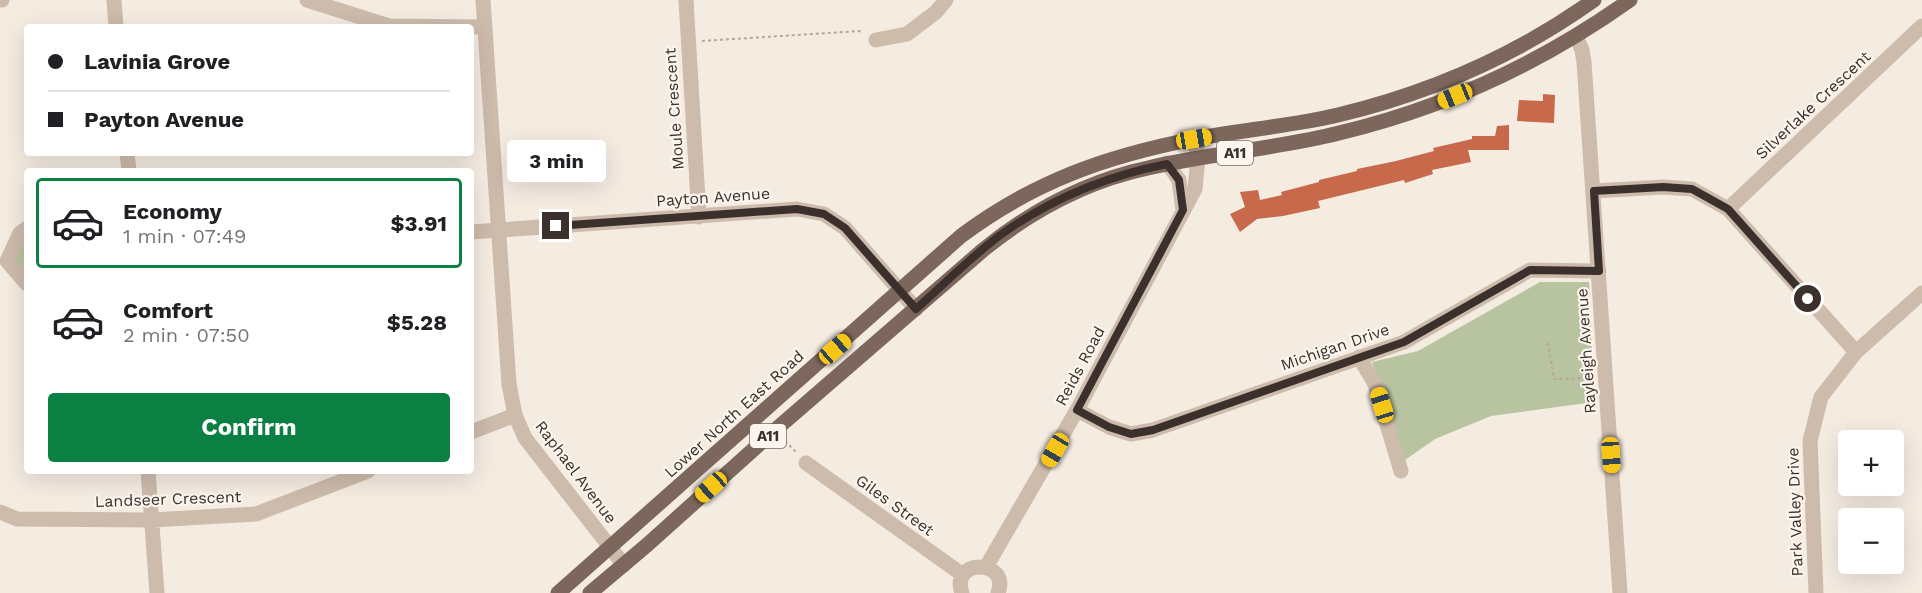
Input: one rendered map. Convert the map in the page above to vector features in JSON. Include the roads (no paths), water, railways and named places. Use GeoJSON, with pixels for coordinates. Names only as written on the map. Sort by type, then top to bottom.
{"type":"FeatureCollection","features":[{"type":"Feature","properties":{"kind":"main road","name":"Lower North East Road"},"geometry":{"type":"LineString","coordinates":[[558,593],[961,236],[996,211],[1029,192],[1065,175],[1106,160],[1194,139],[1335,115],[1418,92],[1516,49],[1594,0]]}},
{"type":"Feature","properties":{"kind":"main road","name":"A11"},"geometry":{"type":"LineString","coordinates":[[590,593],[997,238],[1041,209],[1107,179],[1167,164],[1320,138],[1434,105],[1525,64],[1576,36],[1630,0]]}},
{"type":"Feature","properties":{"kind":"street"},"geometry":{"type":"LineString","coordinates":[[114,0],[117,24]]}},
{"type":"Feature","properties":{"kind":"street"},"geometry":{"type":"LineString","coordinates":[[307,0],[383,24]]}},
{"type":"Feature","properties":{"kind":"street","name":"Raphael Avenue"},"geometry":{"type":"LineString","coordinates":[[483,0],[509,384],[515,415],[525,438],[624,565]]}},
{"type":"Feature","properties":{"kind":"street","name":"Moule Crescent"},"geometry":{"type":"LineString","coordinates":[[686,0],[699,217]]}},
{"type":"Feature","properties":{"kind":"street"},"geometry":{"type":"LineString","coordinates":[[876,40],[907,34],[936,12],[946,0]]}},
{"type":"Feature","properties":{"kind":"street","name":"Silverlake Crescent"},"geometry":{"type":"LineString","coordinates":[[1728,209],[1922,26]]}},
{"type":"Feature","properties":{"kind":"street"},"geometry":{"type":"LineString","coordinates":[[474,27],[485,27]]}},
{"type":"Feature","properties":{"kind":"street","name":"Rayleigh Avenue"},"geometry":{"type":"LineString","coordinates":[[1576,36],[1584,62],[1620,593]]}},
{"type":"Feature","properties":{"kind":"street","name":"Reids Road"},"geometry":{"type":"LineString","coordinates":[[986,567],[1077,410],[1195,189],[1198,159],[1194,139]]}},
{"type":"Feature","properties":{"kind":"street"},"geometry":{"type":"LineString","coordinates":[[1167,164],[1179,180],[1183,210]]}},
{"type":"Feature","properties":{"kind":"street"},"geometry":{"type":"LineString","coordinates":[[1594,191],[1663,187],[1692,189],[1728,209],[1856,352]]}},
{"type":"Feature","properties":{"kind":"street","name":"Payton Avenue"},"geometry":{"type":"LineString","coordinates":[[474,232],[797,209],[824,214],[845,228],[916,309]]}},
{"type":"Feature","properties":{"kind":"street"},"geometry":{"type":"LineString","coordinates":[[24,230],[20,233],[4,261],[24,281]]}},
{"type":"Feature","properties":{"kind":"street","name":"Michigan Drive"},"geometry":{"type":"LineString","coordinates":[[1077,410],[1109,427],[1131,434],[1153,430],[1404,342],[1530,270],[1599,271]]}},
{"type":"Feature","properties":{"kind":"street","name":"Park Valley Drive"},"geometry":{"type":"LineString","coordinates":[[1816,593],[1810,441],[1821,397],[1856,352],[1922,293]]}},
{"type":"Feature","properties":{"kind":"street"},"geometry":{"type":"LineString","coordinates":[[1359,357],[1375,384],[1401,471]]}},
{"type":"Feature","properties":{"kind":"street"},"geometry":{"type":"LineString","coordinates":[[474,431],[515,415]]}},
{"type":"Feature","properties":{"kind":"street","name":"Giles Street"},"geometry":{"type":"LineString","coordinates":[[806,463],[963,575]]}},
{"type":"Feature","properties":{"kind":"street"},"geometry":{"type":"LineString","coordinates":[[148,474],[157,593]]}},
{"type":"Feature","properties":{"kind":"street","name":"Landseer Crescent"},"geometry":{"type":"LineString","coordinates":[[0,512],[17,519],[152,520],[256,514],[360,474]]}},
{"type":"Feature","properties":{"kind":"street"},"geometry":{"type":"LineString","coordinates":[[962,593],[960,581],[963,575],[970,568],[977,566],[986,567],[997,576],[998,593]]}}]}
